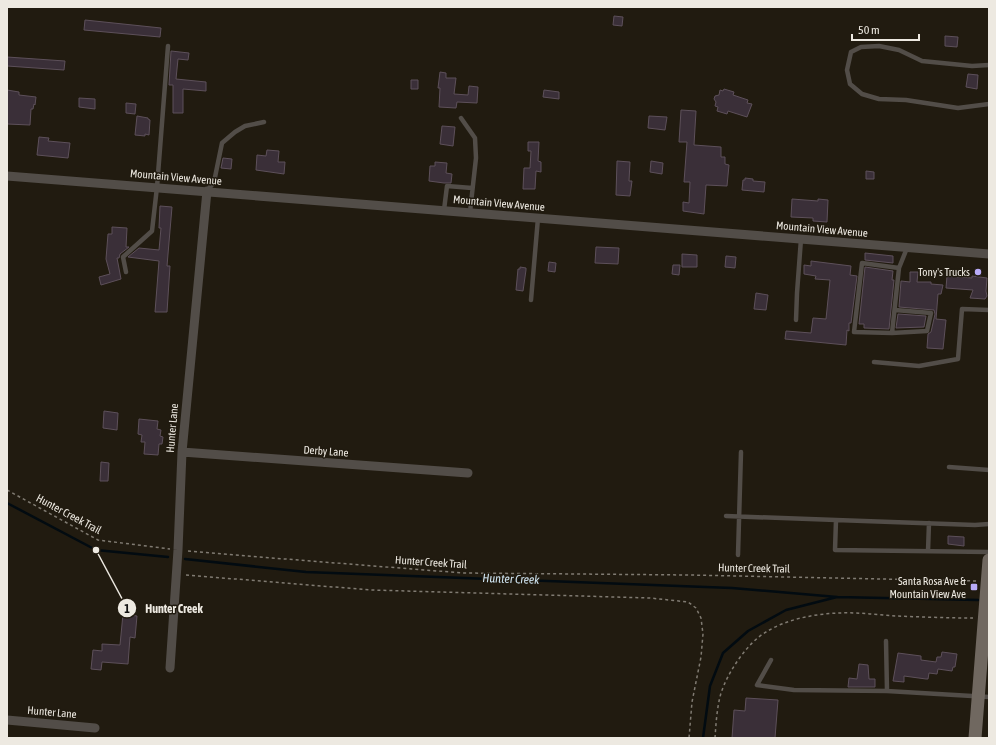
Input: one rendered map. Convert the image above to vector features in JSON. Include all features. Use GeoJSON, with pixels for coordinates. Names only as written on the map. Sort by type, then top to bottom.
{"type":"FeatureCollection","features":[{"type":"Feature","properties":{"kind":"main road"},"geometry":{"type":"LineString","coordinates":[[975,738],[984,696],[986,648],[985,618],[989,560]]}},
{"type":"Feature","properties":{"kind":"street","name":"Mountain View Avenue"},"geometry":{"type":"LineString","coordinates":[[7,176],[989,254]]}},
{"type":"Feature","properties":{"kind":"street","name":"Hunter Lane"},"geometry":{"type":"LineString","coordinates":[[170,668],[178,550],[182,452],[207,191]]}},
{"type":"Feature","properties":{"kind":"street","name":"Derby Lane"},"geometry":{"type":"LineString","coordinates":[[182,452],[468,473]]}},
{"type":"Feature","properties":{"kind":"street","name":"Hunter Lane"},"geometry":{"type":"LineString","coordinates":[[7,720],[95,728]]}},
{"type":"Feature","properties":{"kind":"lane"},"geometry":{"type":"LineString","coordinates":[[126,272],[123,257],[152,231],[157,188],[168,46]]}},
{"type":"Feature","properties":{"kind":"lane"},"geometry":{"type":"LineString","coordinates":[[989,65],[972,66],[922,61],[899,50],[873,46],[861,47],[851,52],[847,70],[850,84],[862,94],[879,99],[906,100],[958,108],[989,104]]}},
{"type":"Feature","properties":{"kind":"lane"},"geometry":{"type":"LineString","coordinates":[[461,118],[475,138],[476,158],[470,212]]}},
{"type":"Feature","properties":{"kind":"lane"},"geometry":{"type":"LineString","coordinates":[[207,191],[214,182],[222,143],[245,126],[264,122]]}},
{"type":"Feature","properties":{"kind":"lane"},"geometry":{"type":"LineString","coordinates":[[444,210],[447,186],[472,188]]}},
{"type":"Feature","properties":{"kind":"lane"},"geometry":{"type":"LineString","coordinates":[[531,300],[538,218]]}},
{"type":"Feature","properties":{"kind":"lane"},"geometry":{"type":"LineString","coordinates":[[796,320],[801,239]]}},
{"type":"Feature","properties":{"kind":"lane"},"geometry":{"type":"LineString","coordinates":[[892,334],[899,268],[907,248]]}},
{"type":"Feature","properties":{"kind":"lane"},"geometry":{"type":"LineString","coordinates":[[895,310],[931,313],[927,332],[892,334],[854,332],[862,263],[899,268]]}},
{"type":"Feature","properties":{"kind":"lane"},"geometry":{"type":"LineString","coordinates":[[874,362],[919,366],[958,358],[962,309],[989,310]]}},
{"type":"Feature","properties":{"kind":"lane"},"geometry":{"type":"LineString","coordinates":[[738,555],[741,452]]}},
{"type":"Feature","properties":{"kind":"lane"},"geometry":{"type":"LineString","coordinates":[[949,467],[989,470]]}},
{"type":"Feature","properties":{"kind":"lane"},"geometry":{"type":"LineString","coordinates":[[726,516],[966,525],[989,524]]}},
{"type":"Feature","properties":{"kind":"lane"},"geometry":{"type":"LineString","coordinates":[[836,520],[836,550],[989,552]]}},
{"type":"Feature","properties":{"kind":"lane"},"geometry":{"type":"LineString","coordinates":[[928,551],[929,523]]}},
{"type":"Feature","properties":{"kind":"lane"},"geometry":{"type":"LineString","coordinates":[[886,642],[887,691]]}},
{"type":"Feature","properties":{"kind":"lane"},"geometry":{"type":"LineString","coordinates":[[771,660],[757,685],[794,690],[887,691],[984,696]]}},
{"type":"Feature","properties":{"kind":"path","name":"Hunter Creek Trail"},"geometry":{"type":"LineString","coordinates":[[7,490],[98,540],[178,550],[463,573],[698,575],[988,581]]}},
{"type":"Feature","properties":{"kind":"path"},"geometry":{"type":"LineString","coordinates":[[176,574],[371,590],[650,598],[688,602],[696,608],[701,618],[702,634],[701,657],[692,702],[689,738]]}},
{"type":"Feature","properties":{"kind":"path"},"geometry":{"type":"LineString","coordinates":[[715,738],[721,694],[726,681],[748,647],[765,632],[812,615],[839,613],[985,618]]}},
{"type":"Feature","properties":{"kind":"building"},"geometry":{"type":"Polygon","coordinates":[[[614,16],[623,17],[622,26],[613,25],[614,16]]]}},
{"type":"Feature","properties":{"kind":"building"},"geometry":{"type":"Polygon","coordinates":[[[85,20],[161,28],[160,37],[84,30],[85,20]]]}},
{"type":"Feature","properties":{"kind":"building"},"geometry":{"type":"Polygon","coordinates":[[[945,36],[958,37],[957,47],[945,46],[945,36]]]}},
{"type":"Feature","properties":{"kind":"building"},"geometry":{"type":"Polygon","coordinates":[[[171,51],[189,53],[188,60],[178,59],[176,79],[206,82],[206,91],[183,89],[183,113],[173,113],[173,85],[169,85],[171,51]]]}},
{"type":"Feature","properties":{"kind":"building"},"geometry":{"type":"Polygon","coordinates":[[[7,57],[65,61],[64,70],[7,66],[7,57]]]}},
{"type":"Feature","properties":{"kind":"building"},"geometry":{"type":"Polygon","coordinates":[[[440,72],[446,73],[446,78],[456,78],[454,94],[468,95],[469,86],[478,87],[477,103],[457,102],[456,108],[439,107],[440,88],[438,88],[440,72]]]}},
{"type":"Feature","properties":{"kind":"building"},"geometry":{"type":"Polygon","coordinates":[[[968,74],[978,75],[977,89],[966,87],[968,74]]]}},
{"type":"Feature","properties":{"kind":"building"},"geometry":{"type":"Polygon","coordinates":[[[411,80],[418,80],[418,89],[411,89],[411,80]]]}},
{"type":"Feature","properties":{"kind":"building"},"geometry":{"type":"Polygon","coordinates":[[[724,89],[734,92],[733,95],[748,100],[747,103],[752,104],[747,117],[728,111],[727,114],[717,111],[718,107],[715,106],[716,102],[714,99],[715,96],[719,95],[720,90],[723,91],[724,89]]]}},
{"type":"Feature","properties":{"kind":"building"},"geometry":{"type":"Polygon","coordinates":[[[7,90],[19,92],[19,95],[36,97],[35,105],[34,104],[33,109],[31,109],[30,125],[7,124],[7,90]]]}},
{"type":"Feature","properties":{"kind":"building"},"geometry":{"type":"Polygon","coordinates":[[[544,90],[559,92],[559,99],[543,97],[544,90]]]}},
{"type":"Feature","properties":{"kind":"building"},"geometry":{"type":"Polygon","coordinates":[[[79,98],[95,99],[95,109],[79,107],[79,98]]]}},
{"type":"Feature","properties":{"kind":"building"},"geometry":{"type":"Polygon","coordinates":[[[126,103],[136,104],[135,114],[126,113],[126,103]]]}},
{"type":"Feature","properties":{"kind":"building"},"geometry":{"type":"Polygon","coordinates":[[[681,110],[696,111],[694,145],[721,147],[721,157],[725,157],[725,164],[729,165],[727,186],[706,185],[704,214],[683,211],[683,202],[689,203],[690,182],[684,182],[687,142],[679,142],[681,110]]]}},
{"type":"Feature","properties":{"kind":"building"},"geometry":{"type":"Polygon","coordinates":[[[137,116],[148,118],[150,120],[149,135],[135,135],[137,116]]]}},
{"type":"Feature","properties":{"kind":"building"},"geometry":{"type":"Polygon","coordinates":[[[649,116],[667,117],[665,130],[648,128],[649,116]]]}},
{"type":"Feature","properties":{"kind":"building"},"geometry":{"type":"Polygon","coordinates":[[[442,126],[455,127],[453,146],[440,144],[442,126]]]}},
{"type":"Feature","properties":{"kind":"building"},"geometry":{"type":"Polygon","coordinates":[[[39,137],[49,138],[48,141],[70,143],[68,158],[37,155],[39,137]]]}},
{"type":"Feature","properties":{"kind":"building"},"geometry":{"type":"Polygon","coordinates":[[[528,142],[539,142],[538,161],[541,162],[541,172],[536,171],[535,189],[523,189],[524,168],[530,168],[531,151],[528,151],[528,142]]]}},
{"type":"Feature","properties":{"kind":"building"},"geometry":{"type":"Polygon","coordinates":[[[267,150],[279,151],[278,162],[285,162],[284,174],[256,170],[257,155],[266,156],[267,150]]]}},
{"type":"Feature","properties":{"kind":"building"},"geometry":{"type":"Polygon","coordinates":[[[223,158],[232,159],[231,169],[221,168],[223,158]]]}},
{"type":"Feature","properties":{"kind":"building"},"geometry":{"type":"Polygon","coordinates":[[[617,161],[630,162],[629,181],[632,181],[630,196],[616,195],[617,161]]]}},
{"type":"Feature","properties":{"kind":"building"},"geometry":{"type":"Polygon","coordinates":[[[651,161],[663,163],[662,174],[650,172],[651,161]]]}},
{"type":"Feature","properties":{"kind":"building"},"geometry":{"type":"Polygon","coordinates":[[[435,162],[447,163],[446,173],[452,174],[451,183],[429,181],[430,166],[435,166],[435,162]]]}},
{"type":"Feature","properties":{"kind":"building"},"geometry":{"type":"Polygon","coordinates":[[[866,171],[874,172],[874,179],[866,179],[866,171]]]}},
{"type":"Feature","properties":{"kind":"building"},"geometry":{"type":"Polygon","coordinates":[[[745,178],[753,179],[753,181],[765,182],[764,192],[742,190],[743,180],[745,180],[745,178]]]}},
{"type":"Feature","properties":{"kind":"building"},"geometry":{"type":"Polygon","coordinates":[[[792,199],[818,201],[818,199],[828,200],[827,222],[813,221],[813,218],[791,217],[792,199]]]}},
{"type":"Feature","properties":{"kind":"building"},"geometry":{"type":"Polygon","coordinates":[[[160,206],[172,207],[167,266],[170,266],[167,312],[155,312],[159,261],[128,257],[139,248],[159,250],[161,228],[159,228],[160,206]]]}},
{"type":"Feature","properties":{"kind":"building"},"geometry":{"type":"Polygon","coordinates":[[[112,227],[127,228],[126,247],[129,247],[120,254],[119,258],[117,258],[121,279],[101,285],[99,277],[110,274],[106,259],[108,234],[112,234],[112,227]]]}},
{"type":"Feature","properties":{"kind":"building"},"geometry":{"type":"Polygon","coordinates":[[[596,247],[619,248],[618,264],[595,263],[596,247]]]}},
{"type":"Feature","properties":{"kind":"building"},"geometry":{"type":"Polygon","coordinates":[[[865,253],[893,256],[893,263],[865,260],[865,253]]]}},
{"type":"Feature","properties":{"kind":"building"},"geometry":{"type":"Polygon","coordinates":[[[682,254],[697,255],[697,267],[682,267],[682,254]]]}},
{"type":"Feature","properties":{"kind":"building"},"geometry":{"type":"Polygon","coordinates":[[[726,256],[736,257],[735,268],[725,267],[726,256]]]}},
{"type":"Feature","properties":{"kind":"building"},"geometry":{"type":"Polygon","coordinates":[[[811,261],[851,266],[850,275],[857,276],[851,323],[849,323],[849,331],[847,330],[846,345],[785,339],[786,331],[811,333],[813,318],[826,319],[830,280],[815,279],[816,276],[804,274],[804,265],[811,266],[811,261]]]}},
{"type":"Feature","properties":{"kind":"building"},"geometry":{"type":"Polygon","coordinates":[[[549,262],[556,263],[555,272],[548,271],[549,262]]]}},
{"type":"Feature","properties":{"kind":"building"},"geometry":{"type":"Polygon","coordinates":[[[673,265],[680,265],[679,275],[672,274],[673,265]]]}},
{"type":"Feature","properties":{"kind":"building"},"geometry":{"type":"Polygon","coordinates":[[[520,267],[526,268],[523,291],[516,290],[518,269],[520,269],[520,267]]]}},
{"type":"Feature","properties":{"kind":"building"},"geometry":{"type":"Polygon","coordinates":[[[865,267],[893,271],[892,280],[894,280],[889,329],[864,328],[864,324],[859,324],[865,267]]]}},
{"type":"Feature","properties":{"kind":"building"},"geometry":{"type":"Polygon","coordinates":[[[910,272],[918,272],[917,282],[931,282],[931,284],[943,285],[941,294],[938,294],[936,319],[946,320],[943,349],[927,348],[928,334],[931,332],[935,314],[934,310],[899,307],[901,281],[910,282],[910,272]]]}},
{"type":"Feature","properties":{"kind":"building"},"geometry":{"type":"Polygon","coordinates":[[[947,276],[972,278],[972,276],[987,278],[987,296],[985,299],[970,298],[973,290],[946,288],[947,276]]]}},
{"type":"Feature","properties":{"kind":"building"},"geometry":{"type":"Polygon","coordinates":[[[756,293],[768,295],[766,310],[754,309],[756,293]]]}},
{"type":"Feature","properties":{"kind":"building"},"geometry":{"type":"Polygon","coordinates":[[[898,314],[926,316],[924,327],[896,328],[898,314]]]}},
{"type":"Feature","properties":{"kind":"building"},"geometry":{"type":"Polygon","coordinates":[[[104,411],[118,413],[117,430],[103,428],[104,411]]]}},
{"type":"Feature","properties":{"kind":"building"},"geometry":{"type":"Polygon","coordinates":[[[139,419],[158,421],[157,429],[161,430],[160,436],[163,437],[162,444],[159,444],[158,455],[144,454],[145,442],[141,442],[142,435],[138,434],[139,419]]]}},
{"type":"Feature","properties":{"kind":"building"},"geometry":{"type":"Polygon","coordinates":[[[101,462],[109,463],[108,481],[100,481],[101,462]]]}},
{"type":"Feature","properties":{"kind":"building"},"geometry":{"type":"Polygon","coordinates":[[[948,536],[964,537],[964,546],[948,544],[948,536]]]}},
{"type":"Feature","properties":{"kind":"building"},"geometry":{"type":"Polygon","coordinates":[[[123,614],[137,616],[135,638],[130,637],[128,664],[102,662],[101,670],[91,669],[93,650],[102,651],[102,644],[120,645],[123,614]]]}},
{"type":"Feature","properties":{"kind":"building"},"geometry":{"type":"Polygon","coordinates":[[[942,652],[957,654],[955,667],[953,667],[952,671],[938,669],[937,674],[929,673],[928,679],[904,676],[904,682],[893,681],[898,653],[921,656],[921,660],[936,662],[937,657],[941,657],[942,652]]]}},
{"type":"Feature","properties":{"kind":"building"},"geometry":{"type":"Polygon","coordinates":[[[859,664],[868,665],[869,679],[875,679],[875,687],[848,687],[849,678],[857,679],[859,664]]]}},
{"type":"Feature","properties":{"kind":"building"},"geometry":{"type":"Polygon","coordinates":[[[746,698],[778,700],[775,738],[732,738],[734,710],[745,711],[746,698]]]}},
{"type":"Feature","properties":{"kind":"waterway","name":"Hunter Creek"},"geometry":{"type":"LineString","coordinates":[[7,503],[96,550],[168,557]]}},
{"type":"Feature","properties":{"kind":"waterway","name":"Hunter Creek"},"geometry":{"type":"LineString","coordinates":[[185,559],[306,572],[732,588],[837,597]]}},
{"type":"Feature","properties":{"kind":"waterway"},"geometry":{"type":"LineString","coordinates":[[703,738],[710,686],[723,653],[748,631],[786,610],[837,597],[978,600]]}},
{"type":"Feature","properties":{"kind":"place","name":"Tony's Trucks"},"geometry":{"type":"Point","coordinates":[978,272]}},
{"type":"Feature","properties":{"kind":"place","name":"Hunter Creek"},"geometry":{"type":"Point","coordinates":[96,550]}},
{"type":"Feature","properties":{"kind":"place","name":"Santa Rosa Ave & Mountain View Ave"},"geometry":{"type":"Point","coordinates":[974,587]}}]}
